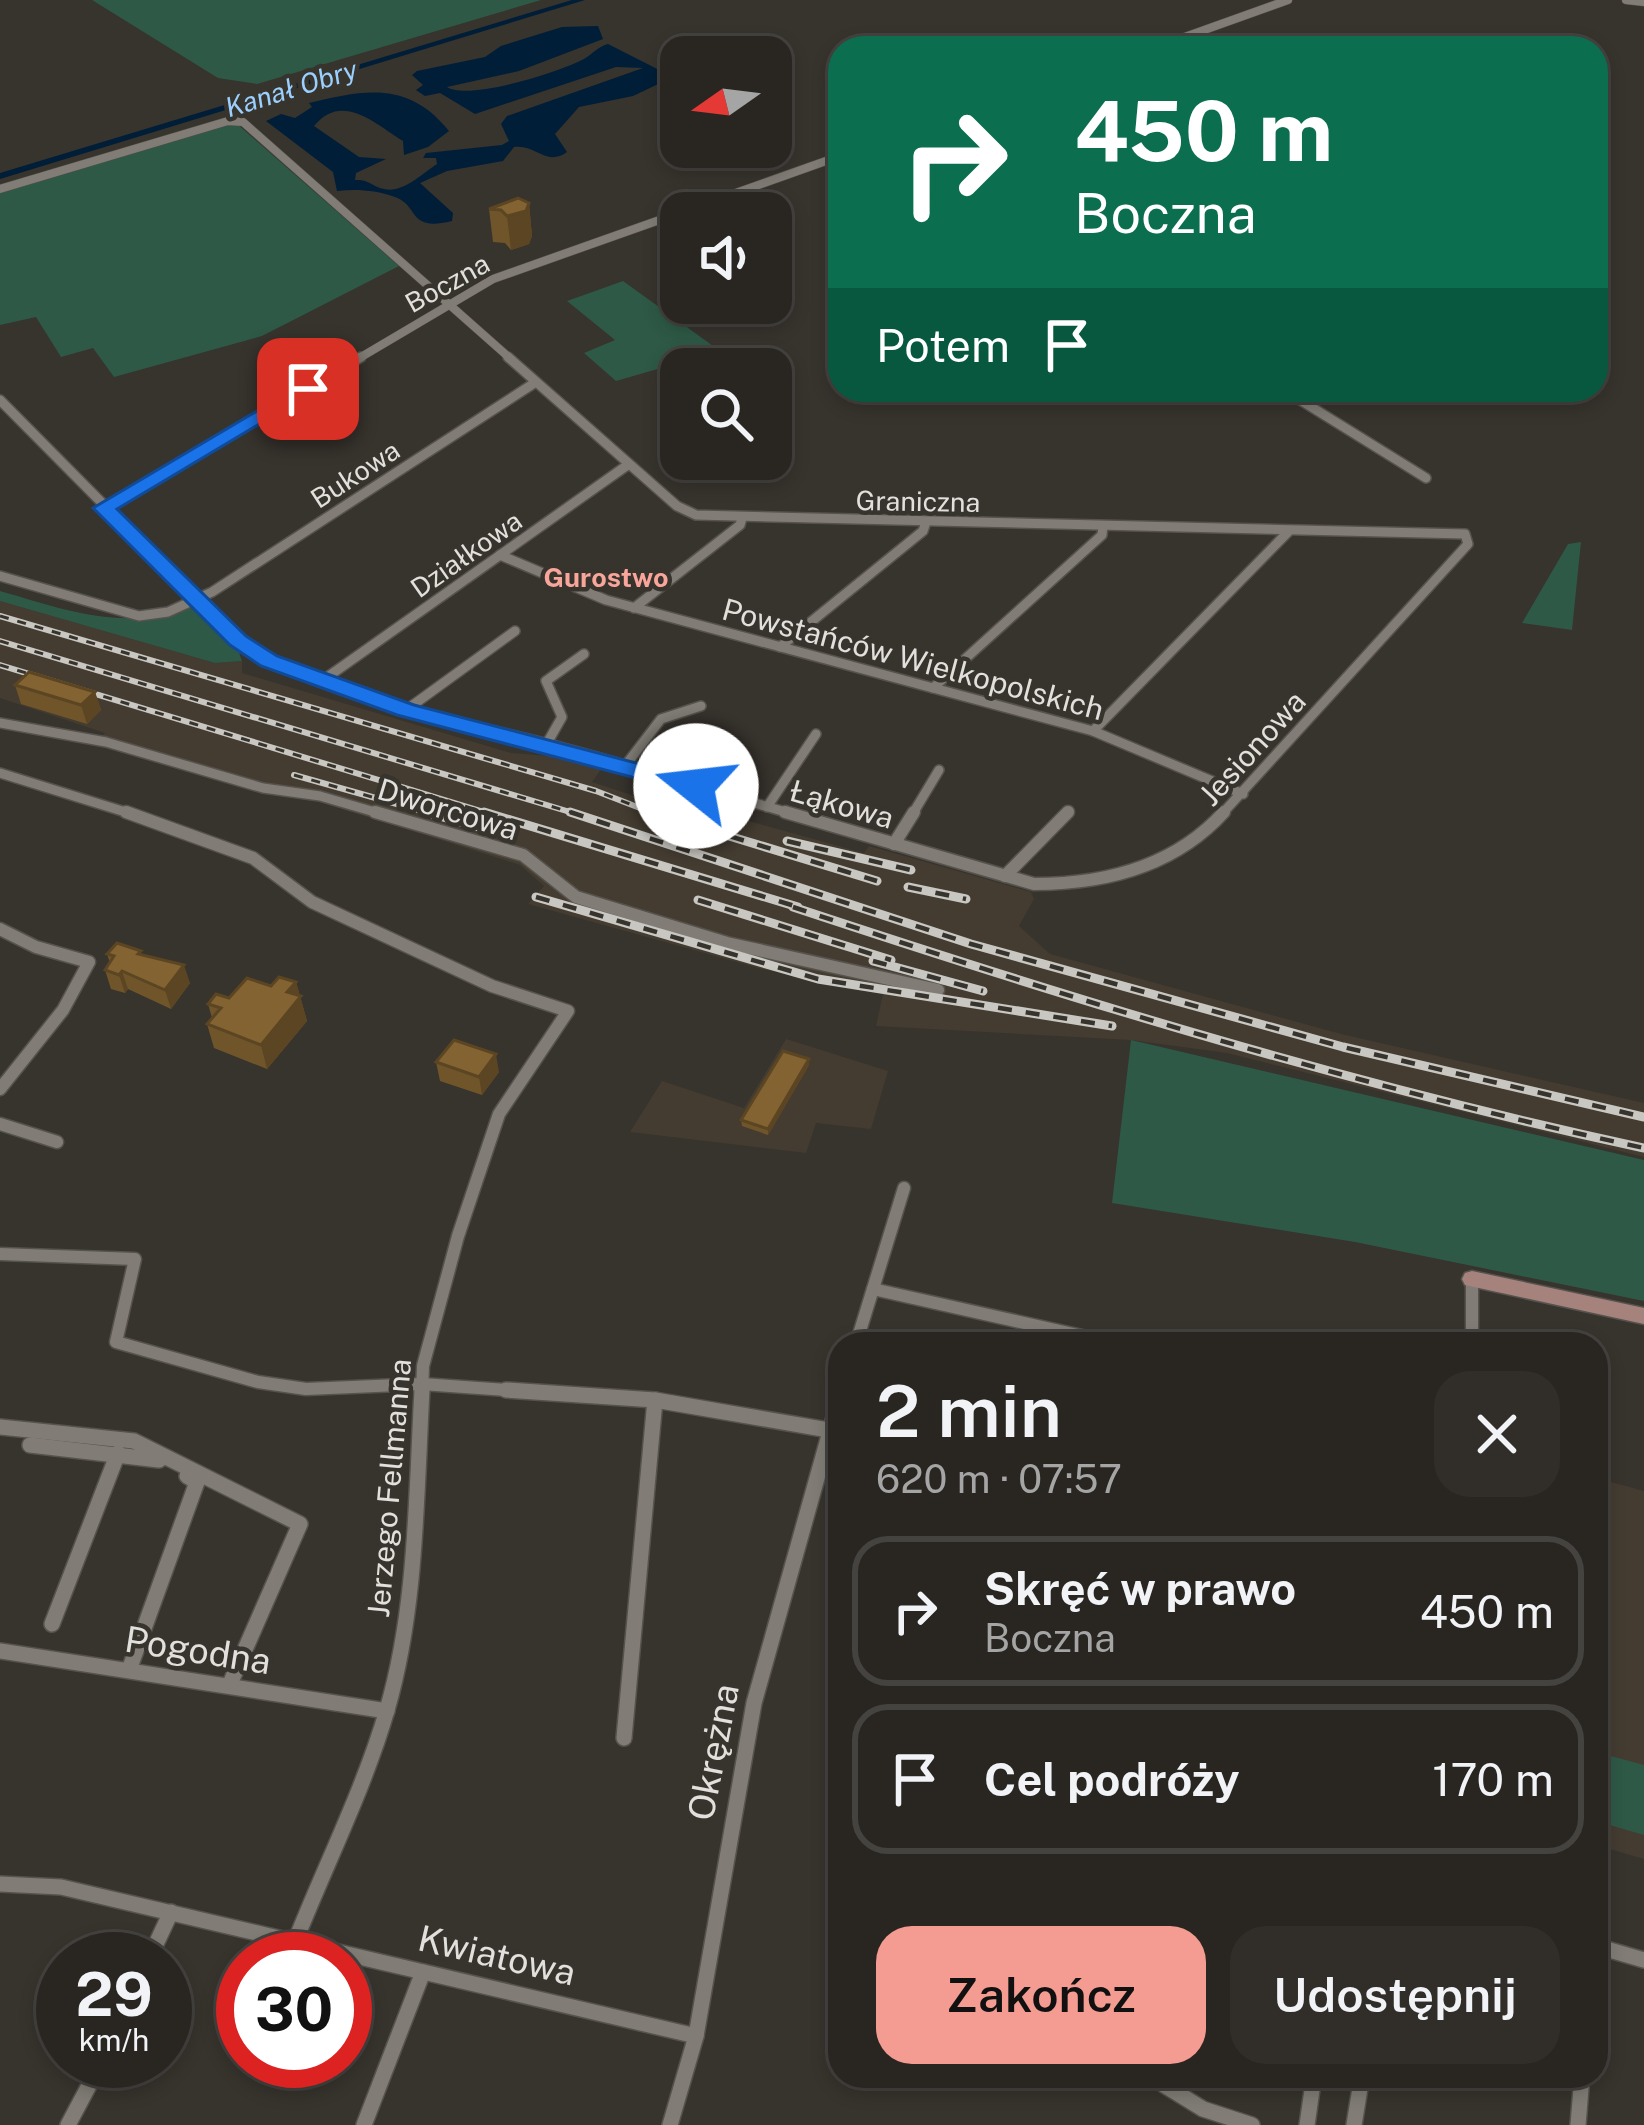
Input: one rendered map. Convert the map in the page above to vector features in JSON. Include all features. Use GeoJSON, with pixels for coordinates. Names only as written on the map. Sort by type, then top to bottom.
{"type":"FeatureCollection","features":[{"type":"Feature","properties":{"kind":"street"},"geometry":{"type":"LineString","coordinates":[[1188,36],[1288,0]]}},
{"type":"Feature","properties":{"kind":"street"},"geometry":{"type":"LineString","coordinates":[[1626,0],[1644,2]]}},
{"type":"Feature","properties":{"kind":"street","name":"Graniczna"},"geometry":{"type":"LineString","coordinates":[[0,189],[238,120],[685,512],[742,518],[1466,534]]}},
{"type":"Feature","properties":{"kind":"street","name":"Boczna"},"geometry":{"type":"LineString","coordinates":[[104,508],[448,304],[521,268],[828,160]]}},
{"type":"Feature","properties":{"kind":"street","name":"Bukowa"},"geometry":{"type":"LineString","coordinates":[[0,576],[139,616],[168,612],[196,599],[536,382]]}},
{"type":"Feature","properties":{"kind":"street","name":"Łąkowa"},"geometry":{"type":"LineString","coordinates":[[0,400],[249,650],[406,710],[625,766],[1005,876]]}},
{"type":"Feature","properties":{"kind":"street"},"geometry":{"type":"LineString","coordinates":[[1303,402],[1426,478]]}},
{"type":"Feature","properties":{"kind":"street","name":"Działkowa"},"geometry":{"type":"LineString","coordinates":[[326,677],[629,464]]}},
{"type":"Feature","properties":{"kind":"street"},"geometry":{"type":"LineString","coordinates":[[634,608],[740,525],[742,518]]}},
{"type":"Feature","properties":{"kind":"street"},"geometry":{"type":"LineString","coordinates":[[780,647],[923,530],[926,522]]}},
{"type":"Feature","properties":{"kind":"street"},"geometry":{"type":"LineString","coordinates":[[933,688],[1102,535],[1103,526]]}},
{"type":"Feature","properties":{"kind":"street"},"geometry":{"type":"LineString","coordinates":[[1093,731],[1288,531]]}},
{"type":"Feature","properties":{"kind":"street","name":"Jesionowa"},"geometry":{"type":"LineString","coordinates":[[1005,876],[1049,886],[1128,873],[1190,844],[1243,794],[1468,544],[1466,534]]}},
{"type":"Feature","properties":{"kind":"street","name":"Powstańców Wielkopolskich"},"geometry":{"type":"LineString","coordinates":[[500,555],[575,589],[634,608],[1093,731],[1243,794]]}},
{"type":"Feature","properties":{"kind":"street"},"geometry":{"type":"LineString","coordinates":[[406,710],[514,631]]}},
{"type":"Feature","properties":{"kind":"street"},"geometry":{"type":"LineString","coordinates":[[546,745],[562,717],[546,681],[584,654]]}},
{"type":"Feature","properties":{"kind":"street"},"geometry":{"type":"LineString","coordinates":[[625,766],[661,719],[700,706]]}},
{"type":"Feature","properties":{"kind":"street","name":"Dworcowa"},"geometry":{"type":"LineString","coordinates":[[0,723],[106,742],[263,788],[320,796],[523,855],[576,897],[770,954],[938,990]]}},
{"type":"Feature","properties":{"kind":"street"},"geometry":{"type":"LineString","coordinates":[[767,807],[816,734]]}},
{"type":"Feature","properties":{"kind":"street"},"geometry":{"type":"LineString","coordinates":[[894,844],[939,770]]}},
{"type":"Feature","properties":{"kind":"street","name":"Jerzego Fellmanna"},"geometry":{"type":"LineString","coordinates":[[0,773],[181,829],[253,858],[312,902],[492,986],[560,1004],[568,1011],[500,1114],[458,1236],[422,1384],[414,1544],[405,1624],[387,1711],[299,1932]]}},
{"type":"Feature","properties":{"kind":"street"},"geometry":{"type":"LineString","coordinates":[[1005,876],[1069,812]]}},
{"type":"Feature","properties":{"kind":"street"},"geometry":{"type":"LineString","coordinates":[[0,929],[36,947],[89,962],[46,1033],[0,1089]]}},
{"type":"Feature","properties":{"kind":"street"},"geometry":{"type":"LineString","coordinates":[[0,1124],[57,1142]]}},
{"type":"Feature","properties":{"kind":"street"},"geometry":{"type":"LineString","coordinates":[[860,1332],[904,1188]]}},
{"type":"Feature","properties":{"kind":"street"},"geometry":{"type":"LineString","coordinates":[[0,1254],[135,1258],[116,1342],[258,1382],[306,1389],[422,1384],[655,1400],[828,1430]]}},
{"type":"Feature","properties":{"kind":"street"},"geometry":{"type":"LineString","coordinates":[[1472,1332],[1472,1279],[1644,1316]]}},
{"type":"Feature","properties":{"kind":"street"},"geometry":{"type":"LineString","coordinates":[[873,1289],[1065,1332]]}},
{"type":"Feature","properties":{"kind":"street"},"geometry":{"type":"LineString","coordinates":[[624,1738],[655,1400]]}},
{"type":"Feature","properties":{"kind":"street"},"geometry":{"type":"LineString","coordinates":[[0,1426],[134,1441],[300,1524],[229,1685]]}},
{"type":"Feature","properties":{"kind":"street"},"geometry":{"type":"LineString","coordinates":[[30,1445],[153,1456],[197,1482],[129,1670]]}},
{"type":"Feature","properties":{"kind":"street"},"geometry":{"type":"LineString","coordinates":[[52,1624],[118,1453]]}},
{"type":"Feature","properties":{"kind":"street","name":"Okrężna"},"geometry":{"type":"LineString","coordinates":[[670,2125],[696,2036],[754,1703],[828,1455]]}},
{"type":"Feature","properties":{"kind":"street","name":"Pogodna"},"geometry":{"type":"LineString","coordinates":[[0,1652],[387,1711]]}},
{"type":"Feature","properties":{"kind":"street","name":"Kwiatowa"},"geometry":{"type":"LineString","coordinates":[[0,1885],[61,1887],[254,1932]]}},
{"type":"Feature","properties":{"kind":"street"},"geometry":{"type":"LineString","coordinates":[[162,1932],[171,1912]]}},
{"type":"Feature","properties":{"kind":"street"},"geometry":{"type":"LineString","coordinates":[[1608,1950],[1644,1960]]}},
{"type":"Feature","properties":{"kind":"street","name":"Kwiatowa"},"geometry":{"type":"LineString","coordinates":[[372,1960],[696,2036]]}},
{"type":"Feature","properties":{"kind":"street"},"geometry":{"type":"LineString","coordinates":[[364,2125],[423,1972]]}},
{"type":"Feature","properties":{"kind":"street"},"geometry":{"type":"LineString","coordinates":[[68,2125],[87,2088]]}},
{"type":"Feature","properties":{"kind":"street"},"geometry":{"type":"LineString","coordinates":[[1169,2088],[1203,2110],[1252,2125]]}},
{"type":"Feature","properties":{"kind":"street"},"geometry":{"type":"LineString","coordinates":[[1307,2125],[1312,2088]]}},
{"type":"Feature","properties":{"kind":"street"},"geometry":{"type":"LineString","coordinates":[[1354,2125],[1360,2088]]}},
{"type":"Feature","properties":{"kind":"street"},"geometry":{"type":"LineString","coordinates":[[1578,2125],[1581,2088]]}},
{"type":"Feature","properties":{"kind":"shaded area"},"geometry":{"type":"Polygon","coordinates":[[[0,601],[215,663],[242,661],[242,673],[511,753],[562,757],[597,766],[600,771],[592,782],[662,805],[679,809],[684,803],[864,853],[869,846],[1031,892],[1034,899],[1019,926],[1050,954],[1341,1034],[1644,1103],[1644,1157],[1227,1053],[1131,1040],[876,1026],[883,994],[762,969],[528,904],[544,886],[520,865],[313,800],[264,793],[96,744],[105,733],[0,698],[0,601]]]}},
{"type":"Feature","properties":{"kind":"shaded area"},"geometry":{"type":"Polygon","coordinates":[[[786,1039],[888,1071],[871,1129],[816,1123],[806,1153],[630,1132],[662,1081],[744,1108],[786,1039]]]}},
{"type":"Feature","properties":{"kind":"shaded area"},"geometry":{"type":"Polygon","coordinates":[[[1608,1481],[1644,1491],[1644,1859],[1608,1848],[1608,1481]]]}},
{"type":"Feature","properties":{"kind":"green space"},"geometry":{"type":"Polygon","coordinates":[[[92,0],[541,0],[257,84],[218,78],[92,0]]]}},
{"type":"Feature","properties":{"kind":"green space"},"geometry":{"type":"Polygon","coordinates":[[[236,123],[399,266],[262,336],[114,377],[93,348],[61,357],[36,317],[0,325],[0,193],[236,123]]]}},
{"type":"Feature","properties":{"kind":"green space"},"geometry":{"type":"Polygon","coordinates":[[[623,281],[660,308],[660,324],[683,324],[716,348],[660,348],[660,368],[616,381],[584,353],[615,340],[567,301],[623,281]]]}},
{"type":"Feature","properties":{"kind":"green space"},"geometry":{"type":"Polygon","coordinates":[[[1581,542],[1572,630],[1522,623],[1568,544],[1581,542]]]}},
{"type":"Feature","properties":{"kind":"green space"},"geometry":{"type":"Polygon","coordinates":[[[0,591],[71,611],[118,618],[190,607],[238,650],[242,661],[215,663],[0,601],[0,591]]]}},
{"type":"Feature","properties":{"kind":"green space"},"geometry":{"type":"Polygon","coordinates":[[[1131,1040],[1644,1160],[1644,1301],[1355,1242],[1112,1203],[1131,1040]]]}},
{"type":"Feature","properties":{"kind":"green space"},"geometry":{"type":"Polygon","coordinates":[[[1608,1755],[1644,1765],[1644,1835],[1608,1824],[1608,1755]]]}},
{"type":"Feature","properties":{"kind":"water"},"geometry":{"type":"Polygon","coordinates":[[[598,26],[603,39],[519,71],[447,87],[474,90],[514,83],[572,65],[608,44],[660,70],[660,83],[633,96],[579,107],[555,134],[567,152],[560,156],[514,147],[503,161],[447,171],[420,183],[453,213],[452,221],[421,221],[403,201],[388,195],[337,191],[333,172],[266,121],[281,114],[295,118],[312,107],[309,103],[348,95],[384,93],[418,103],[449,131],[428,147],[404,155],[403,141],[358,114],[336,111],[314,126],[359,157],[386,159],[356,173],[355,180],[398,188],[437,164],[436,158],[423,158],[426,153],[502,145],[509,141],[501,124],[507,116],[643,68],[616,67],[475,114],[440,93],[425,96],[416,90],[423,85],[412,75],[417,71],[485,57],[501,46],[562,27],[598,26]]]}},
{"type":"Feature","properties":{"kind":"building"},"geometry":{"type":"Polygon","coordinates":[[[518,198],[529,203],[526,211],[507,216],[489,209],[518,198]]]}},
{"type":"Feature","properties":{"kind":"building"},"geometry":{"type":"Polygon","coordinates":[[[29,672],[95,692],[81,705],[15,685],[29,672]]]}},
{"type":"Feature","properties":{"kind":"building"},"geometry":{"type":"Polygon","coordinates":[[[117,943],[141,951],[138,954],[184,965],[165,990],[122,971],[119,975],[105,970],[114,956],[107,954],[117,943]]]}},
{"type":"Feature","properties":{"kind":"building"},"geometry":{"type":"Polygon","coordinates":[[[279,977],[296,982],[287,992],[301,996],[261,1045],[207,1024],[221,1008],[208,1004],[216,994],[229,998],[247,978],[271,986],[279,977]]]}},
{"type":"Feature","properties":{"kind":"building"},"geometry":{"type":"Polygon","coordinates":[[[454,1040],[496,1054],[479,1077],[436,1062],[454,1040]]]}},
{"type":"Feature","properties":{"kind":"building"},"geometry":{"type":"Polygon","coordinates":[[[783,1051],[809,1059],[768,1129],[741,1120],[783,1051]]]}},
{"type":"Feature","properties":{"kind":"waterway","name":"Kanał Obry"},"geometry":{"type":"LineString","coordinates":[[0,176],[581,0]]}},
{"type":"Feature","properties":{"kind":"railway"},"geometry":{"type":"LineString","coordinates":[[0,616],[596,791],[651,812]]}},
{"type":"Feature","properties":{"kind":"railway"},"geometry":{"type":"LineString","coordinates":[[0,641],[570,812]]}},
{"type":"Feature","properties":{"kind":"railway"},"geometry":{"type":"LineString","coordinates":[[0,665],[494,815]]}},
{"type":"Feature","properties":{"kind":"railway"},"geometry":{"type":"LineString","coordinates":[[294,775],[436,815]]}},
{"type":"Feature","properties":{"kind":"railway"},"geometry":{"type":"LineString","coordinates":[[425,812],[500,833]]}},
{"type":"Feature","properties":{"kind":"railway"},"geometry":{"type":"LineString","coordinates":[[484,812],[798,907]]}},
{"type":"Feature","properties":{"kind":"railway"},"geometry":{"type":"LineString","coordinates":[[570,812],[580,815]]}},
{"type":"Feature","properties":{"kind":"railway"},"geometry":{"type":"LineString","coordinates":[[570,812],[971,944],[1343,1047],[1644,1117]]}},
{"type":"Feature","properties":{"kind":"railway"},"geometry":{"type":"LineString","coordinates":[[651,812],[877,881]]}},
{"type":"Feature","properties":{"kind":"railway"},"geometry":{"type":"LineString","coordinates":[[651,812],[658,815]]}},
{"type":"Feature","properties":{"kind":"railway"},"geometry":{"type":"LineString","coordinates":[[787,841],[911,870]]}},
{"type":"Feature","properties":{"kind":"railway"},"geometry":{"type":"LineString","coordinates":[[908,887],[966,899]]}},
{"type":"Feature","properties":{"kind":"railway"},"geometry":{"type":"LineString","coordinates":[[536,897],[818,979],[1112,1026]]}},
{"type":"Feature","properties":{"kind":"railway"},"geometry":{"type":"LineString","coordinates":[[698,900],[891,960]]}},
{"type":"Feature","properties":{"kind":"railway"},"geometry":{"type":"LineString","coordinates":[[793,907],[1216,1039],[1429,1097],[1644,1148]]}},
{"type":"Feature","properties":{"kind":"railway"},"geometry":{"type":"LineString","coordinates":[[873,961],[983,991]]}},
{"type":"Feature","properties":{"kind":"district","name":"Gurostwo"},"geometry":{"type":"Point","coordinates":[606,577]}},
{"type":"Feature","properties":{"kind":"route"},"geometry":{"type":"LineString","coordinates":[[308,389],[104,508],[238,640],[269,661],[326,677],[330,683],[406,710],[696,786]]}}]}
